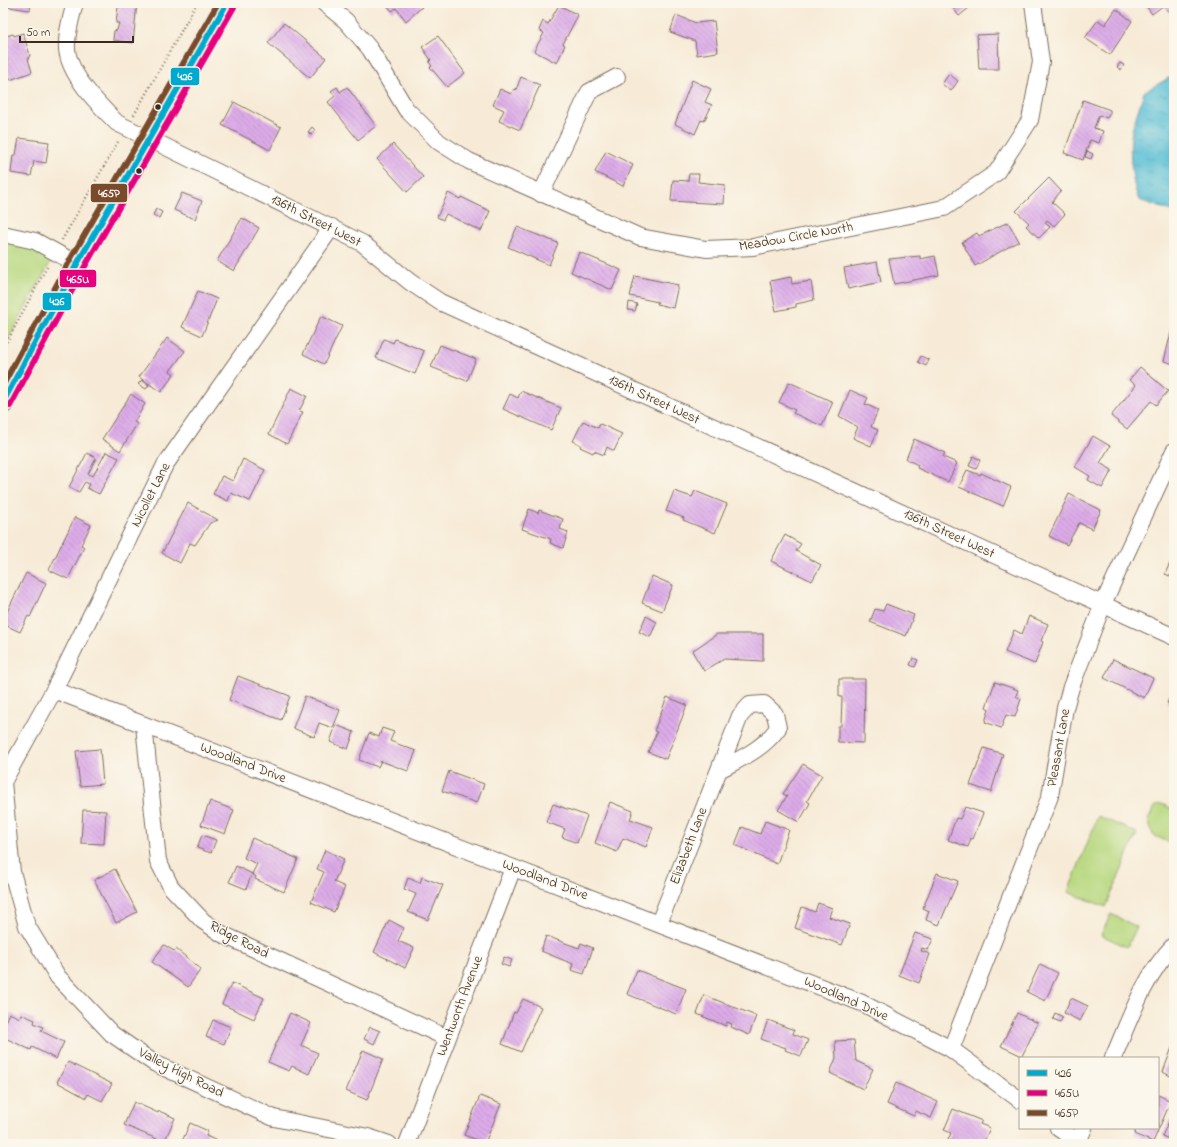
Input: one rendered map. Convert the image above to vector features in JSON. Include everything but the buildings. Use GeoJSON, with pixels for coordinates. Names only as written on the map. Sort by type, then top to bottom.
{"type":"FeatureCollection","features":[{"type":"Feature","properties":{"kind":"main road"},"geometry":{"type":"LineString","coordinates":[[3,402],[77,264],[227,3]]}},
{"type":"Feature","properties":{"kind":"street","name":"136th Street West"},"geometry":{"type":"LineString","coordinates":[[75,3],[70,21],[67,50],[76,74],[94,100],[117,123],[148,140],[332,227],[362,243],[410,282],[440,302],[1174,637]]}},
{"type":"Feature","properties":{"kind":"street","name":"Meadow Circle North"},"geometry":{"type":"LineString","coordinates":[[324,3],[346,21],[370,49],[406,109],[439,142],[469,161],[640,237],[706,249],[753,247],[944,208],[996,173],[1030,120],[1041,62],[1033,3]]}},
{"type":"Feature","properties":{"kind":"street"},"geometry":{"type":"LineString","coordinates":[[542,194],[589,92],[617,76]]}},
{"type":"Feature","properties":{"kind":"street","name":"Nicollet Lane"},"geometry":{"type":"LineString","coordinates":[[3,782],[54,690],[165,465],[332,227]]}},
{"type":"Feature","properties":{"kind":"street"},"geometry":{"type":"LineString","coordinates":[[3,234],[35,241],[77,264]]}},
{"type":"Feature","properties":{"kind":"street","name":"Pleasant Lane"},"geometry":{"type":"LineString","coordinates":[[950,1050],[1050,796],[1065,708],[1071,687],[1103,604],[1174,450]]}},
{"type":"Feature","properties":{"kind":"street","name":"Woodland Drive"},"geometry":{"type":"LineString","coordinates":[[54,690],[659,923],[862,1003],[950,1050],[1019,1099]]}},
{"type":"Feature","properties":{"kind":"street","name":"Ridge Road"},"geometry":{"type":"LineString","coordinates":[[144,724],[158,861],[171,887],[203,921],[222,934],[448,1038]]}},
{"type":"Feature","properties":{"kind":"street","name":"Elizabeth Lane"},"geometry":{"type":"LineString","coordinates":[[659,923],[719,770]]}},
{"type":"Feature","properties":{"kind":"street","name":"Valley High Road"},"geometry":{"type":"LineString","coordinates":[[3,782],[12,872],[27,926],[58,977],[112,1034],[154,1063],[274,1118],[368,1137],[389,1144]]}},
{"type":"Feature","properties":{"kind":"street","name":"Wentworth Avenue"},"geometry":{"type":"LineString","coordinates":[[407,1144],[513,868]]}},
{"type":"Feature","properties":{"kind":"street"},"geometry":{"type":"LineString","coordinates":[[1113,1057],[1145,986],[1156,967],[1174,945]]}},
{"type":"Feature","properties":{"kind":"street"},"geometry":{"type":"LineString","coordinates":[[1060,1129],[1081,1138]]}},
{"type":"Feature","properties":{"kind":"path"},"geometry":{"type":"LineString","coordinates":[[127,128],[197,3]]}},
{"type":"Feature","properties":{"kind":"green space"},"geometry":{"type":"Polygon","coordinates":[[[3,234],[56,252],[3,349],[3,234]]]}},
{"type":"Feature","properties":{"kind":"green space"},"geometry":{"type":"Polygon","coordinates":[[[1162,804],[1174,810],[1174,843],[1172,844],[1153,835],[1148,820],[1156,805],[1162,804]]]}},
{"type":"Feature","properties":{"kind":"green space"},"geometry":{"type":"Polygon","coordinates":[[[1098,816],[1137,833],[1106,907],[1068,892],[1098,816]]]}},
{"type":"Feature","properties":{"kind":"green space"},"geometry":{"type":"Polygon","coordinates":[[[1111,914],[1137,927],[1127,947],[1101,935],[1111,914]]]}},
{"type":"Feature","properties":{"kind":"water"},"geometry":{"type":"Polygon","coordinates":[[[1174,75],[1174,212],[1139,200],[1133,178],[1130,143],[1135,120],[1144,92],[1174,75]]]}},
{"type":"Feature","properties":{"kind":"transit line","name":"465P"},"geometry":{"type":"LineString","coordinates":[[3,385],[70,260],[218,3]]}},
{"type":"Feature","properties":{"kind":"transit line","name":"426"},"geometry":{"type":"LineString","coordinates":[[3,402],[77,264],[227,3]]}},
{"type":"Feature","properties":{"kind":"transit line","name":"465U"},"geometry":{"type":"LineString","coordinates":[[10,406],[84,268],[234,7]]}}]}
